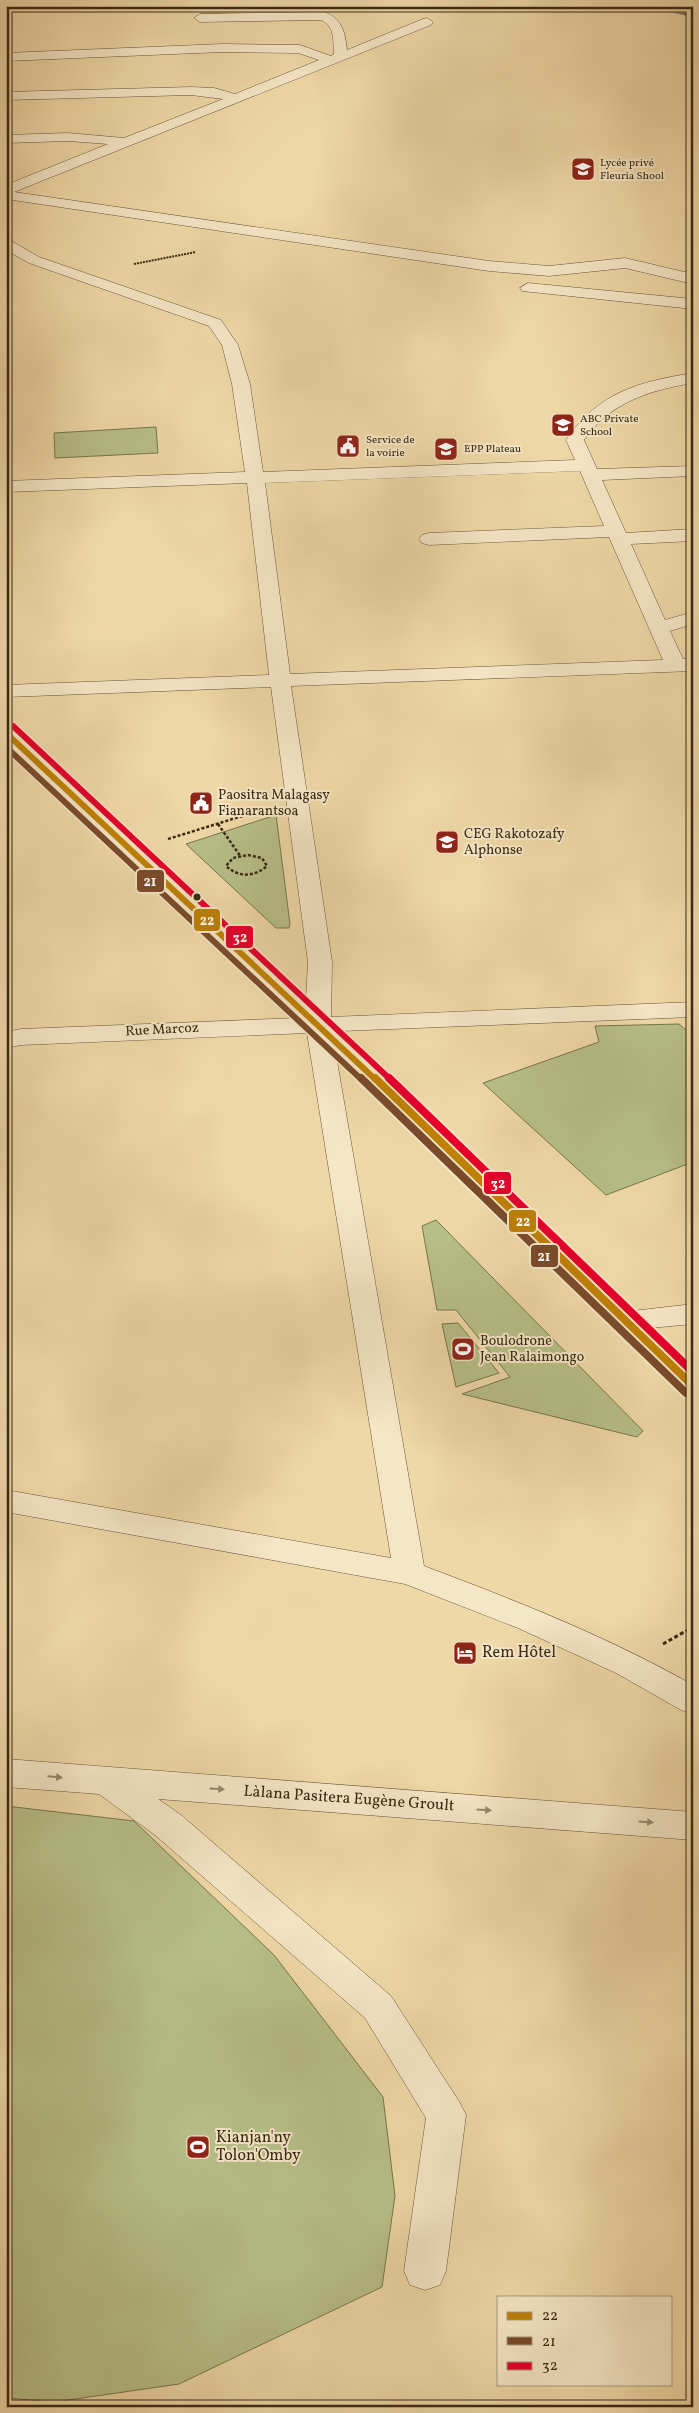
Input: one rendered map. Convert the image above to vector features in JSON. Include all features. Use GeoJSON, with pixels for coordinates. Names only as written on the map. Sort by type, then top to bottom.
{"type":"FeatureCollection","features":[{"type":"Feature","properties":{"kind":"street"},"geometry":{"type":"LineString","coordinates":[[200,18],[323,16],[332,19],[336,24],[335,58]]}},
{"type":"Feature","properties":{"kind":"street"},"geometry":{"type":"LineString","coordinates":[[6,190],[427,22]]}},
{"type":"Feature","properties":{"kind":"street"},"geometry":{"type":"LineString","coordinates":[[6,57],[222,48],[300,49],[335,58]]}},
{"type":"Feature","properties":{"kind":"street"},"geometry":{"type":"LineString","coordinates":[[6,96],[191,91],[214,92],[235,98]]}},
{"type":"Feature","properties":{"kind":"street"},"geometry":{"type":"LineString","coordinates":[[6,139],[68,137],[126,141]]}},
{"type":"Feature","properties":{"kind":"street"},"geometry":{"type":"LineString","coordinates":[[6,195],[489,266],[549,271],[676,259]]}},
{"type":"Feature","properties":{"kind":"street"},"geometry":{"type":"LineString","coordinates":[[6,243],[34,260],[216,323],[230,345],[241,384],[255,477],[280,680],[320,962],[318,1023],[409,1573]]}},
{"type":"Feature","properties":{"kind":"street"},"geometry":{"type":"LineString","coordinates":[[625,263],[693,279]]}},
{"type":"Feature","properties":{"kind":"street"},"geometry":{"type":"LineString","coordinates":[[528,288],[571,291],[625,299],[693,304]]}},
{"type":"Feature","properties":{"kind":"street"},"geometry":{"type":"LineString","coordinates":[[685,665],[659,628],[575,440],[592,418],[613,403],[640,391],[693,378]]}},
{"type":"Feature","properties":{"kind":"street"},"geometry":{"type":"LineString","coordinates":[[6,487],[255,477],[588,470],[693,471]]}},
{"type":"Feature","properties":{"kind":"street"},"geometry":{"type":"LineString","coordinates":[[429,539],[693,535]]}},
{"type":"Feature","properties":{"kind":"street"},"geometry":{"type":"LineString","coordinates":[[659,628],[693,618]]}},
{"type":"Feature","properties":{"kind":"street"},"geometry":{"type":"LineString","coordinates":[[6,691],[685,665]]}},
{"type":"Feature","properties":{"kind":"street"},"geometry":{"type":"LineString","coordinates":[[6,733],[318,1023],[693,1386]]}},
{"type":"Feature","properties":{"kind":"street","name":"Rue Marcoz"},"geometry":{"type":"LineString","coordinates":[[6,1040],[21,1037],[318,1023],[693,1009]]}},
{"type":"Feature","properties":{"kind":"street"},"geometry":{"type":"LineString","coordinates":[[625,1321],[693,1314]]}},
{"type":"Feature","properties":{"kind":"street"},"geometry":{"type":"LineString","coordinates":[[6,1501],[409,1573],[530,1619],[628,1664],[693,1701]]}},
{"type":"Feature","properties":{"kind":"street","name":"Làlana Pasitera Eugène Groult"},"geometry":{"type":"LineString","coordinates":[[6,1773],[693,1826]]}},
{"type":"Feature","properties":{"kind":"street"},"geometry":{"type":"LineString","coordinates":[[107,1781],[168,1825],[378,2008],[446,2115],[425,2271]]}},
{"type":"Feature","properties":{"kind":"path"},"geometry":{"type":"LineString","coordinates":[[80,276],[198,252]]}},
{"type":"Feature","properties":{"kind":"path"},"geometry":{"type":"LineString","coordinates":[[132,851],[248,814]]}},
{"type":"Feature","properties":{"kind":"path"},"geometry":{"type":"LineString","coordinates":[[218,824],[241,857]]}},
{"type":"Feature","properties":{"kind":"path"},"geometry":{"type":"LineString","coordinates":[[248,855],[262,858],[267,866],[261,873],[246,876],[232,873],[226,866],[233,858],[241,857],[248,855]]}},
{"type":"Feature","properties":{"kind":"green space"},"geometry":{"type":"Polygon","coordinates":[[[156,427],[158,453],[55,458],[54,433],[156,427]]]}},
{"type":"Feature","properties":{"kind":"green space"},"geometry":{"type":"Polygon","coordinates":[[[276,815],[289,928],[276,928],[186,844],[276,815]]]}},
{"type":"Feature","properties":{"kind":"green space"},"geometry":{"type":"Polygon","coordinates":[[[679,1024],[693,1036],[693,1162],[606,1195],[483,1083],[599,1042],[595,1026],[679,1024]]]}},
{"type":"Feature","properties":{"kind":"green space"},"geometry":{"type":"Polygon","coordinates":[[[436,1220],[643,1431],[637,1437],[462,1394],[510,1377],[456,1310],[437,1310],[422,1226],[436,1220]]]}},
{"type":"Feature","properties":{"kind":"green space","name":"Boulodrone Jean Ralaimongo"},"geometry":{"type":"Polygon","coordinates":[[[458,1323],[499,1373],[456,1387],[442,1324],[458,1323]]]}},
{"type":"Feature","properties":{"kind":"green space","name":"Kianjan'ny Tolon'Omby"},"geometry":{"type":"Polygon","coordinates":[[[6,1806],[134,1821],[274,1955],[383,2097],[395,2196],[382,2287],[179,2384],[55,2402],[6,2398],[6,1806]]]}},
{"type":"Feature","properties":{"kind":"waterway"},"geometry":{"type":"LineString","coordinates":[[644,6],[693,15]]}},
{"type":"Feature","properties":{"kind":"transit line","name":"32"},"geometry":{"type":"LineString","coordinates":[[13,726],[325,1016],[693,1372]]}},
{"type":"Feature","properties":{"kind":"transit line","name":"22"},"geometry":{"type":"LineString","coordinates":[[6,733],[318,1023],[693,1386]]}},
{"type":"Feature","properties":{"kind":"transit line","name":"21"},"geometry":{"type":"LineString","coordinates":[[6,747],[311,1030],[686,1393]]}},
{"type":"Feature","properties":{"kind":"place","name":"Lycée privé Fleuria Shool"},"geometry":{"type":"Point","coordinates":[583,169]}},
{"type":"Feature","properties":{"kind":"place","name":"ABC Private School"},"geometry":{"type":"Point","coordinates":[563,425]}},
{"type":"Feature","properties":{"kind":"place","name":"Service de la voirie"},"geometry":{"type":"Point","coordinates":[348,446]}},
{"type":"Feature","properties":{"kind":"place","name":"EPP Plateau"},"geometry":{"type":"Point","coordinates":[446,449]}},
{"type":"Feature","properties":{"kind":"place","name":"Paositra Malagasy Fianarantsoa"},"geometry":{"type":"Point","coordinates":[201,803]}},
{"type":"Feature","properties":{"kind":"place","name":"CEG Rakotozafy Alphonse"},"geometry":{"type":"Point","coordinates":[447,842]}},
{"type":"Feature","properties":{"kind":"place","name":"Boulodrone Jean Ralaimongo"},"geometry":{"type":"Point","coordinates":[463,1349]}},
{"type":"Feature","properties":{"kind":"place","name":"Rem Hôtel"},"geometry":{"type":"Point","coordinates":[465,1653]}},
{"type":"Feature","properties":{"kind":"place","name":"Kianjan'ny Tolon'Omby"},"geometry":{"type":"Point","coordinates":[198,2147]}}]}
